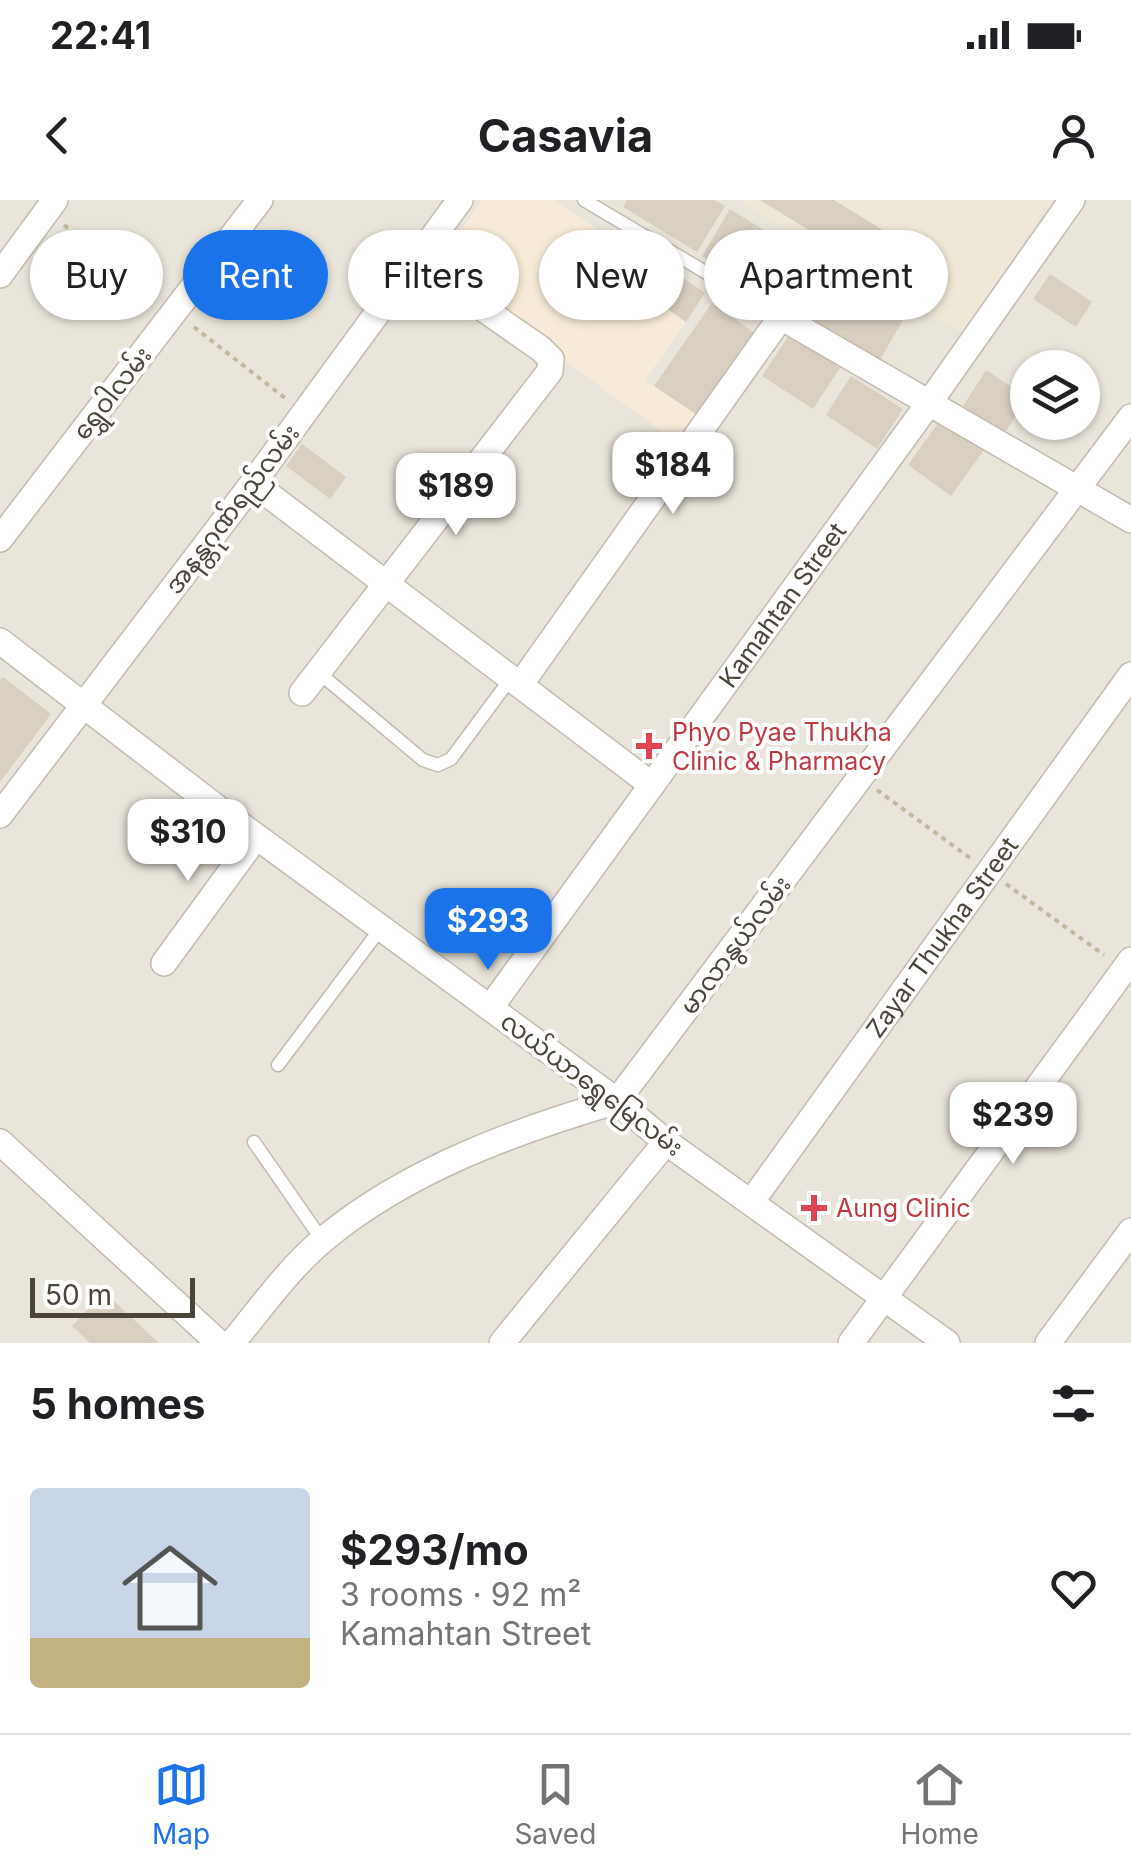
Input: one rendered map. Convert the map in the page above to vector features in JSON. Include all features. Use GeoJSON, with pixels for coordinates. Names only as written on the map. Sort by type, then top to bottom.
{"type":"FeatureCollection","features":[{"type":"Feature","properties":{"kind":"street"},"geometry":{"type":"LineString","coordinates":[[0,276],[55,200]]}},
{"type":"Feature","properties":{"kind":"street","name":"ရွှေဝါလမ်း"},"geometry":{"type":"LineString","coordinates":[[0,539],[260,200]]}},
{"type":"Feature","properties":{"kind":"street","name":"အနန္တဂုဏ်ရည်လမ်း"},"geometry":{"type":"LineString","coordinates":[[438,230],[460,200]]}},
{"type":"Feature","properties":{"kind":"street","name":"Kamahtan Street"},"geometry":{"type":"LineString","coordinates":[[490,1008],[929,404],[1072,200]]}},
{"type":"Feature","properties":{"kind":"street","name":"အနန္တဂုဏ်ရည်လမ်း"},"geometry":{"type":"LineString","coordinates":[[0,816],[373,320]]}},
{"type":"Feature","properties":{"kind":"street"},"geometry":{"type":"LineString","coordinates":[[310,683],[550,371],[551,359],[541,348],[501,320]]}},
{"type":"Feature","properties":{"kind":"street"},"geometry":{"type":"LineString","coordinates":[[515,682],[779,320]]}},
{"type":"Feature","properties":{"kind":"street"},"geometry":{"type":"LineString","coordinates":[[786,320],[1131,520]]}},
{"type":"Feature","properties":{"kind":"street","name":"မာလာနွယ်လမ်း"},"geometry":{"type":"LineString","coordinates":[[617,1102],[1131,416]]}},
{"type":"Feature","properties":{"kind":"street"},"geometry":{"type":"LineString","coordinates":[[253,483],[652,785]]}},
{"type":"Feature","properties":{"kind":"street","name":"လယ်ယာရွှေမြေလမ်း"},"geometry":{"type":"LineString","coordinates":[[0,640],[256,837],[666,1142],[947,1343]]}},
{"type":"Feature","properties":{"kind":"street","name":"Zayar Thukha Street"},"geometry":{"type":"LineString","coordinates":[[752,1201],[1131,675]]}},
{"type":"Feature","properties":{"kind":"street"},"geometry":{"type":"LineString","coordinates":[[164,963],[256,837]]}},
{"type":"Feature","properties":{"kind":"street"},"geometry":{"type":"LineString","coordinates":[[852,1343],[1131,960]]}},
{"type":"Feature","properties":{"kind":"street"},"geometry":{"type":"LineString","coordinates":[[232,1343],[322,1240],[379,1200],[439,1168],[539,1124],[617,1102]]}},
{"type":"Feature","properties":{"kind":"street"},"geometry":{"type":"LineString","coordinates":[[0,1142],[219,1343]]}},
{"type":"Feature","properties":{"kind":"street"},"geometry":{"type":"LineString","coordinates":[[502,1343],[666,1142]]}},
{"type":"Feature","properties":{"kind":"street"},"geometry":{"type":"LineString","coordinates":[[1048,1343],[1131,1230]]}},
{"type":"Feature","properties":{"kind":"lane"},"geometry":{"type":"LineString","coordinates":[[584,200],[704,271]]}},
{"type":"Feature","properties":{"kind":"lane"},"geometry":{"type":"LineString","coordinates":[[310,683],[423,760],[438,765],[451,760],[515,682]]}},
{"type":"Feature","properties":{"kind":"lane"},"geometry":{"type":"LineString","coordinates":[[278,1066],[380,928]]}},
{"type":"Feature","properties":{"kind":"lane"},"geometry":{"type":"LineString","coordinates":[[254,1142],[322,1240]]}},
{"type":"Feature","properties":{"kind":"shaded area"},"geometry":{"type":"Polygon","coordinates":[[[0,200],[1131,200],[1131,1343],[0,1343],[0,200]]]}},
{"type":"Feature","properties":{"kind":"shaded area"},"geometry":{"type":"Polygon","coordinates":[[[482,200],[554,200],[598,230],[539,230],[539,320],[686,322],[645,380],[700,417],[681,445],[508,320],[519,320],[519,230],[461,230],[482,200]]]}},
{"type":"Feature","properties":{"kind":"shaded area"},"geometry":{"type":"Polygon","coordinates":[[[738,200],[1050,200],[964,333],[942,320],[948,320],[948,230],[789,230],[738,200]]]}},
{"type":"Feature","properties":{"kind":"building"},"geometry":{"type":"Polygon","coordinates":[[[627,200],[714,200],[725,206],[710,230],[704,230],[704,240],[697,252],[684,244],[684,230],[661,230],[623,207],[627,200]]]}},
{"type":"Feature","properties":{"kind":"building"},"geometry":{"type":"Polygon","coordinates":[[[760,200],[834,200],[883,230],[809,230],[760,200]]]}},
{"type":"Feature","properties":{"kind":"building"},"geometry":{"type":"Polygon","coordinates":[[[730,209],[764,230],[717,230],[730,209]]]}},
{"type":"Feature","properties":{"kind":"building"},"geometry":{"type":"Polygon","coordinates":[[[1050,274],[1092,302],[1076,327],[1033,299],[1050,274]]]}},
{"type":"Feature","properties":{"kind":"building"},"geometry":{"type":"Polygon","coordinates":[[[684,279],[704,292],[686,322],[683,320],[684,279]]]}},
{"type":"Feature","properties":{"kind":"building"},"geometry":{"type":"Polygon","coordinates":[[[704,314],[704,320],[736,320],[757,335],[700,417],[654,386],[704,314]]]}},
{"type":"Feature","properties":{"kind":"building"},"geometry":{"type":"Polygon","coordinates":[[[812,320],[903,320],[880,360],[812,320]]]}},
{"type":"Feature","properties":{"kind":"building"},"geometry":{"type":"Polygon","coordinates":[[[790,334],[840,368],[813,409],[762,376],[790,334]]]}},
{"type":"Feature","properties":{"kind":"building"},"geometry":{"type":"Polygon","coordinates":[[[986,370],[1010,386],[1010,425],[1004,434],[963,406],[986,370]]]}},
{"type":"Feature","properties":{"kind":"building"},"geometry":{"type":"Polygon","coordinates":[[[851,376],[903,409],[877,449],[826,415],[851,376]]]}},
{"type":"Feature","properties":{"kind":"building"},"geometry":{"type":"Polygon","coordinates":[[[941,419],[984,450],[951,496],[908,465],[941,419]]]}},
{"type":"Feature","properties":{"kind":"building"},"geometry":{"type":"Polygon","coordinates":[[[302,444],[346,477],[330,499],[286,466],[302,444]]]}},
{"type":"Feature","properties":{"kind":"building"},"geometry":{"type":"Polygon","coordinates":[[[3,677],[51,714],[0,782],[0,680],[3,677]]]}},
{"type":"Feature","properties":{"kind":"building"},"geometry":{"type":"Polygon","coordinates":[[[104,1292],[159,1343],[90,1343],[72,1326],[104,1292]]]}},
{"type":"Feature","properties":{"kind":"place","name":"Phyo Pyae Thukha Clinic & Pharmacy"},"geometry":{"type":"Point","coordinates":[649,746]}},
{"type":"Feature","properties":{"kind":"place","name":"Aung Clinic"},"geometry":{"type":"Point","coordinates":[814,1208]}}]}
